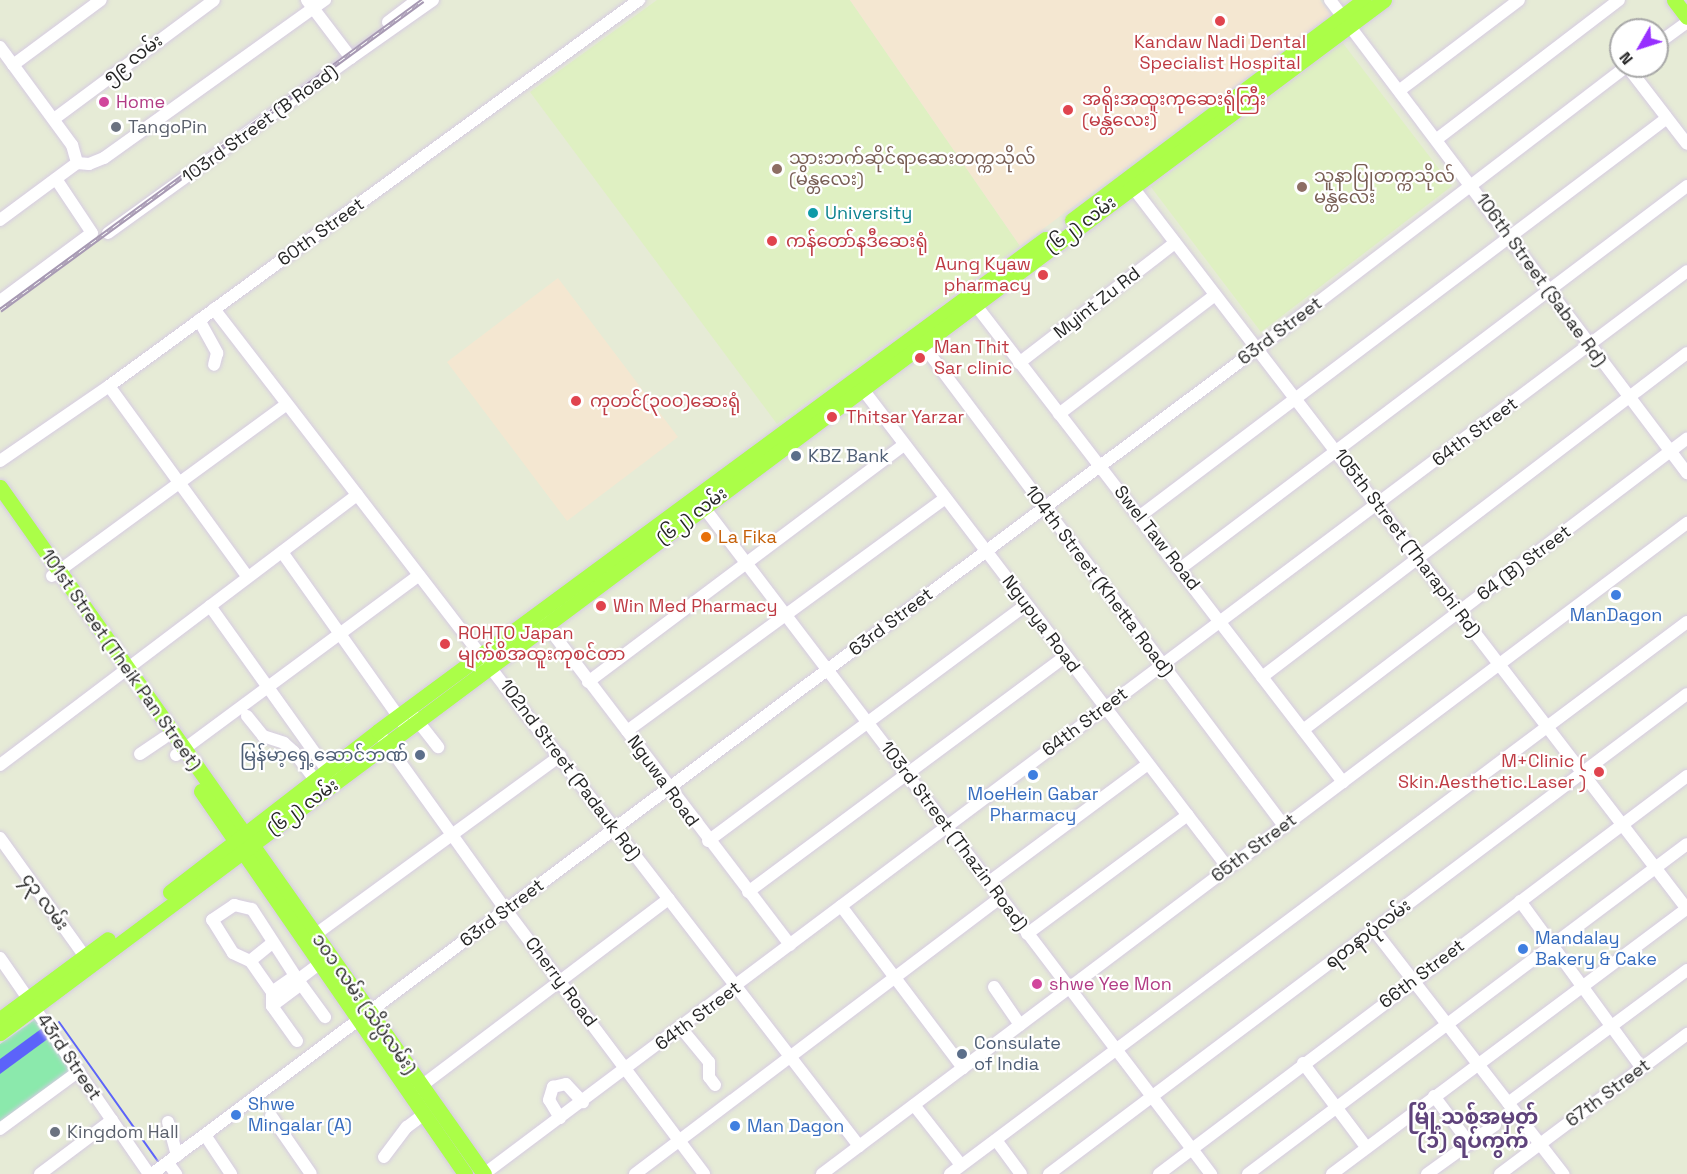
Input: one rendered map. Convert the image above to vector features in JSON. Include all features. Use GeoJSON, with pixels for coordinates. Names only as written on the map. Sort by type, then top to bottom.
{"type":"FeatureCollection","features":[{"type":"Feature","properties":{"kind":"main road","name":"(၆၂) လမ်း"},"geometry":{"type":"LineString","coordinates":[[1347,21],[1364,0]]}},
{"type":"Feature","properties":{"kind":"main road","name":"(၆၂) လမ်း"},"geometry":{"type":"LineString","coordinates":[[0,1033],[32,1003],[242,842],[320,775],[378,731],[408,719],[1347,21],[1384,0]]}},
{"type":"Feature","properties":{"kind":"main road"},"geometry":{"type":"LineString","coordinates":[[1674,0],[1687,17]]}},
{"type":"Feature","properties":{"kind":"main road","name":"101st Street (Theik Pan Street)"},"geometry":{"type":"LineString","coordinates":[[0,487],[122,670],[242,842]]}},
{"type":"Feature","properties":{"kind":"main road","name":"101st Street (Theik Pan Street)"},"geometry":{"type":"LineString","coordinates":[[0,502],[56,573]]}},
{"type":"Feature","properties":{"kind":"main road","name":"101st Street (Theik Pan Street)"},"geometry":{"type":"LineString","coordinates":[[122,670],[164,738],[179,752]]}},
{"type":"Feature","properties":{"kind":"main road","name":"(၆၂) လမ်း"},"geometry":{"type":"LineString","coordinates":[[242,842],[336,783],[388,745],[408,719]]}},
{"type":"Feature","properties":{"kind":"main road","name":"၁၀၁ လမ်း (သိပ္ပံလမ်း)"},"geometry":{"type":"LineString","coordinates":[[242,842],[416,1090],[484,1174]]}},
{"type":"Feature","properties":{"kind":"main road","name":"၁၀၁ လမ်း (သိပ္ပံလမ်း)"},"geometry":{"type":"LineString","coordinates":[[309,939],[319,964],[364,1016]]}},
{"type":"Feature","properties":{"kind":"main road","name":"(၆၂) လမ်း"},"geometry":{"type":"LineString","coordinates":[[0,1020],[32,1003]]}},
{"type":"Feature","properties":{"kind":"main road","name":"၁၀၁ လမ်း (သိပ္ပံလမ်း)"},"geometry":{"type":"LineString","coordinates":[[416,1090],[424,1114],[465,1174]]}},
{"type":"Feature","properties":{"kind":"street"},"geometry":{"type":"LineString","coordinates":[[13,65],[101,0]]}},
{"type":"Feature","properties":{"kind":"street","name":"၅၉ လမ်း"},"geometry":{"type":"LineString","coordinates":[[54,119],[214,0]]}},
{"type":"Feature","properties":{"kind":"street"},"geometry":{"type":"LineString","coordinates":[[0,220],[77,164],[104,158],[310,4],[325,0]]}},
{"type":"Feature","properties":{"kind":"street"},"geometry":{"type":"LineString","coordinates":[[350,54],[417,0]]}},
{"type":"Feature","properties":{"kind":"street"},"geometry":{"type":"LineString","coordinates":[[350,54],[433,0]]}},
{"type":"Feature","properties":{"kind":"street","name":"60th Street"},"geometry":{"type":"LineString","coordinates":[[0,461],[109,386],[639,0]]}},
{"type":"Feature","properties":{"kind":"street","name":"106th Street (Sabae Rd)"},"geometry":{"type":"LineString","coordinates":[[1330,0],[1687,473]]}},
{"type":"Feature","properties":{"kind":"street"},"geometry":{"type":"LineString","coordinates":[[1400,90],[1519,0]]}},
{"type":"Feature","properties":{"kind":"street"},"geometry":{"type":"LineString","coordinates":[[1437,139],[1619,0]]}},
{"type":"Feature","properties":{"kind":"street","name":"103rd Street (B Road)"},"geometry":{"type":"LineString","coordinates":[[108,233],[350,54],[310,4]]}},
{"type":"Feature","properties":{"kind":"street"},"geometry":{"type":"LineString","coordinates":[[1669,35],[1687,22]]}},
{"type":"Feature","properties":{"kind":"street"},"geometry":{"type":"LineString","coordinates":[[0,46],[72,145],[77,164]]}},
{"type":"Feature","properties":{"kind":"street","name":"63rd Street"},"geometry":{"type":"LineString","coordinates":[[161,1167],[1257,349],[1612,78]]}},
{"type":"Feature","properties":{"kind":"street"},"geometry":{"type":"LineString","coordinates":[[1636,78],[1687,144]]}},
{"type":"Feature","properties":{"kind":"street"},"geometry":{"type":"LineString","coordinates":[[1140,516],[1667,118]]}},
{"type":"Feature","properties":{"kind":"street"},"geometry":{"type":"LineString","coordinates":[[0,301],[92,233],[56,179]]}},
{"type":"Feature","properties":{"kind":"street","name":"105th Street (Tharaphi Rd)"},"geometry":{"type":"LineString","coordinates":[[1129,182],[1687,908]]}},
{"type":"Feature","properties":{"kind":"street"},"geometry":{"type":"LineString","coordinates":[[1181,568],[1687,186]]}},
{"type":"Feature","properties":{"kind":"street","name":"Myint Zu Rd"},"geometry":{"type":"LineString","coordinates":[[1019,363],[1175,243]]}},
{"type":"Feature","properties":{"kind":"street","name":"64th Street"},"geometry":{"type":"LineString","coordinates":[[484,1174],[627,1070],[947,826],[1162,664],[1378,506],[1687,271]]}},
{"type":"Feature","properties":{"kind":"street"},"geometry":{"type":"LineString","coordinates":[[1059,414],[1215,295]]}},
{"type":"Feature","properties":{"kind":"street","name":"Swel Taw Road"},"geometry":{"type":"LineString","coordinates":[[972,301],[1181,568],[1343,782]]}},
{"type":"Feature","properties":{"kind":"street","name":"102nd Street (Padauk Rd)"},"geometry":{"type":"LineString","coordinates":[[214,309],[487,660],[859,1146]]}},
{"type":"Feature","properties":{"kind":"street"},"geometry":{"type":"LineString","coordinates":[[199,320],[217,353],[218,359],[214,365]]}},
{"type":"Feature","properties":{"kind":"street","name":"104th Street (Khetta Road)"},"geometry":{"type":"LineString","coordinates":[[919,340],[1284,826]]}},
{"type":"Feature","properties":{"kind":"street"},"geometry":{"type":"LineString","coordinates":[[1262,677],[1687,354]]}},
{"type":"Feature","properties":{"kind":"street","name":"Ngupya Road"},"geometry":{"type":"LineString","coordinates":[[859,384],[1228,868]]}},
{"type":"Feature","properties":{"kind":"street"},"geometry":{"type":"LineString","coordinates":[[109,386],[178,486],[248,577]]}},
{"type":"Feature","properties":{"kind":"street"},"geometry":{"type":"LineString","coordinates":[[56,573],[178,486],[287,404]]}},
{"type":"Feature","properties":{"kind":"street","name":"64 (B) Street"},"geometry":{"type":"LineString","coordinates":[[1303,730],[1687,438]]}},
{"type":"Feature","properties":{"kind":"street"},"geometry":{"type":"LineString","coordinates":[[588,682],[904,445]]}},
{"type":"Feature","properties":{"kind":"street"},"geometry":{"type":"LineString","coordinates":[[0,765],[122,670],[357,495]]}},
{"type":"Feature","properties":{"kind":"street"},"geometry":{"type":"LineString","coordinates":[[627,731],[945,498]]}},
{"type":"Feature","properties":{"kind":"street","name":"103rd Street (Thazin Road)"},"geometry":{"type":"LineString","coordinates":[[700,502],[1211,1174]]}},
{"type":"Feature","properties":{"kind":"street","name":"65th Street"},"geometry":{"type":"LineString","coordinates":[[823,1174],[1687,523]]}},
{"type":"Feature","properties":{"kind":"street"},"geometry":{"type":"LineString","coordinates":[[282,552],[340,634],[408,719],[438,747]]}},
{"type":"Feature","properties":{"kind":"street"},"geometry":{"type":"LineString","coordinates":[[179,752],[419,575]]}},
{"type":"Feature","properties":{"kind":"street"},"geometry":{"type":"LineString","coordinates":[[708,842],[1026,604]]}},
{"type":"Feature","properties":{"kind":"street"},"geometry":{"type":"LineString","coordinates":[[210,606],[268,688],[320,775]]}},
{"type":"Feature","properties":{"kind":"street","name":"Nguwa Road"},"geometry":{"type":"LineString","coordinates":[[542,620],[708,842],[790,945]]}},
{"type":"Feature","properties":{"kind":"street"},"geometry":{"type":"LineString","coordinates":[[950,1174],[1687,622]]}},
{"type":"Feature","properties":{"kind":"street"},"geometry":{"type":"LineString","coordinates":[[748,892],[1066,656]]}},
{"type":"Feature","properties":{"kind":"street","name":"ရတနာပုံလမ်း"},"geometry":{"type":"LineString","coordinates":[[1049,1174],[1687,694]]}},
{"type":"Feature","properties":{"kind":"street"},"geometry":{"type":"LineString","coordinates":[[247,716],[263,736],[284,743],[320,775],[336,783]]}},
{"type":"Feature","properties":{"kind":"street","name":"Cherry Road"},"geometry":{"type":"LineString","coordinates":[[378,731],[506,910],[704,1174]]}},
{"type":"Feature","properties":{"kind":"street"},"geometry":{"type":"LineString","coordinates":[[140,754],[164,738]]}},
{"type":"Feature","properties":{"kind":"street"},"geometry":{"type":"LineString","coordinates":[[309,939],[560,756]]}},
{"type":"Feature","properties":{"kind":"street"},"geometry":{"type":"LineString","coordinates":[[989,882],[1148,764]]}},
{"type":"Feature","properties":{"kind":"street","name":"66th Street"},"geometry":{"type":"LineString","coordinates":[[1158,1174],[1687,776]]}},
{"type":"Feature","properties":{"kind":"street"},"geometry":{"type":"LineString","coordinates":[[1028,934],[1188,815]]}},
{"type":"Feature","properties":{"kind":"street","name":"၄၃ လမ်း"},"geometry":{"type":"LineString","coordinates":[[0,838],[88,961]]}},
{"type":"Feature","properties":{"kind":"street"},"geometry":{"type":"LineString","coordinates":[[1248,1174],[1687,844]]}},
{"type":"Feature","properties":{"kind":"street"},"geometry":{"type":"LineString","coordinates":[[635,1174],[1000,897]]}},
{"type":"Feature","properties":{"kind":"street"},"geometry":{"type":"LineString","coordinates":[[416,1090],[669,899]]}},
{"type":"Feature","properties":{"kind":"street"},"geometry":{"type":"LineString","coordinates":[[1520,901],[1642,1068]]}},
{"type":"Feature","properties":{"kind":"street"},"geometry":{"type":"LineString","coordinates":[[297,1041],[272,1006],[272,992],[250,961],[233,953],[212,920],[234,905],[250,908],[272,943],[326,1017]]}},
{"type":"Feature","properties":{"kind":"street"},"geometry":{"type":"LineString","coordinates":[[841,906],[963,1068]]}},
{"type":"Feature","properties":{"kind":"street"},"geometry":{"type":"LineString","coordinates":[[1332,1174],[1477,1063],[1687,908]]}},
{"type":"Feature","properties":{"kind":"street"},"geometry":{"type":"LineString","coordinates":[[1374,930],[1563,1174]]}},
{"type":"Feature","properties":{"kind":"street"},"geometry":{"type":"LineString","coordinates":[[250,961],[272,943]]}},
{"type":"Feature","properties":{"kind":"street","name":"43rd Street"},"geometry":{"type":"LineString","coordinates":[[0,958],[112,1120],[161,1167],[176,1174]]}},
{"type":"Feature","properties":{"kind":"street"},"geometry":{"type":"LineString","coordinates":[[272,1006],[298,980],[319,964]]}},
{"type":"Feature","properties":{"kind":"street"},"geometry":{"type":"LineString","coordinates":[[1508,1104],[1687,970]]}},
{"type":"Feature","properties":{"kind":"street"},"geometry":{"type":"LineString","coordinates":[[272,992],[298,980]]}},
{"type":"Feature","properties":{"kind":"street"},"geometry":{"type":"LineString","coordinates":[[994,987],[1020,1025]]}},
{"type":"Feature","properties":{"kind":"street"},"geometry":{"type":"LineString","coordinates":[[681,1028],[709,1062],[709,1077],[715,1084]]}},
{"type":"Feature","properties":{"kind":"street","name":"67th Street"},"geometry":{"type":"LineString","coordinates":[[1500,1174],[1687,1034]]}},
{"type":"Feature","properties":{"kind":"street"},"geometry":{"type":"LineString","coordinates":[[1303,1063],[1366,1147]]}},
{"type":"Feature","properties":{"kind":"street"},"geometry":{"type":"LineString","coordinates":[[0,1129],[78,1071]]}},
{"type":"Feature","properties":{"kind":"street"},"geometry":{"type":"LineString","coordinates":[[560,1118],[549,1100],[554,1088],[566,1084],[583,1102]]}},
{"type":"Feature","properties":{"kind":"street"},"geometry":{"type":"LineString","coordinates":[[1434,1096],[1470,1143]]}},
{"type":"Feature","properties":{"kind":"street"},"geometry":{"type":"LineString","coordinates":[[914,1105],[961,1165]]}},
{"type":"Feature","properties":{"kind":"street"},"geometry":{"type":"LineString","coordinates":[[384,1157],[407,1127],[424,1114]]}},
{"type":"Feature","properties":{"kind":"street"},"geometry":{"type":"LineString","coordinates":[[272,1116],[311,1174]]}},
{"type":"Feature","properties":{"kind":"street"},"geometry":{"type":"LineString","coordinates":[[40,1174],[112,1120]]}},
{"type":"Feature","properties":{"kind":"street"},"geometry":{"type":"LineString","coordinates":[[161,1167],[168,1122]]}},
{"type":"Feature","properties":{"kind":"street"},"geometry":{"type":"LineString","coordinates":[[1427,1174],[1495,1125]]}},
{"type":"Feature","properties":{"kind":"street"},"geometry":{"type":"LineString","coordinates":[[204,1135],[231,1174]]}},
{"type":"Feature","properties":{"kind":"street"},"geometry":{"type":"LineString","coordinates":[[996,1140],[1021,1174]]}},
{"type":"Feature","properties":{"kind":"shaded area","name":"သွားဘက်ဆိုင်ရာဆေးတက္ကသိုလ် (မန္တလေး)"},"geometry":{"type":"Polygon","coordinates":[[[657,0],[850,0],[1020,246],[777,424],[530,92],[657,0]]]}},
{"type":"Feature","properties":{"kind":"shaded area"},"geometry":{"type":"Polygon","coordinates":[[[850,0],[1320,0],[1331,15],[1020,246],[850,0]]]}},
{"type":"Feature","properties":{"kind":"shaded area","name":"သူနာပြုတက္ကသိုလ် မန္တလေး"},"geometry":{"type":"Polygon","coordinates":[[[1342,42],[1452,186],[1261,332],[1151,187],[1342,42]]]}},
{"type":"Feature","properties":{"kind":"shaded area"},"geometry":{"type":"Polygon","coordinates":[[[558,278],[678,437],[567,521],[447,362],[558,278]]]}},
{"type":"Feature","properties":{"kind":"shaded area"},"geometry":{"type":"Polygon","coordinates":[[[41,1029],[49,1038],[0,1074],[0,1059],[41,1029]]]}},
{"type":"Feature","properties":{"kind":"green space"},"geometry":{"type":"Polygon","coordinates":[[[37,1018],[73,1071],[0,1122],[0,1044],[37,1018]]]}},
{"type":"Feature","properties":{"kind":"waterway"},"geometry":{"type":"LineString","coordinates":[[59,1022],[160,1164]]}},
{"type":"Feature","properties":{"kind":"railway"},"geometry":{"type":"LineString","coordinates":[[0,310],[423,0]]}},
{"type":"Feature","properties":{"kind":"place","name":"Kandaw Nadi Dental Specialist Hospital"},"geometry":{"type":"Point","coordinates":[1220,21]}},
{"type":"Feature","properties":{"kind":"place","name":"Home"},"geometry":{"type":"Point","coordinates":[104,102]}},
{"type":"Feature","properties":{"kind":"place","name":"အရိုးအထူးကုဆေးရုံကြီး (မန္တလေး)"},"geometry":{"type":"Point","coordinates":[1068,110]}},
{"type":"Feature","properties":{"kind":"place","name":"TangoPin"},"geometry":{"type":"Point","coordinates":[116,127]}},
{"type":"Feature","properties":{"kind":"place","name":"သွားဘက်ဆိုင်ရာဆေးတက္ကသိုလ် (မန္တလေး)"},"geometry":{"type":"Point","coordinates":[777,169]}},
{"type":"Feature","properties":{"kind":"place","name":"သူနာပြုတက္ကသိုလ် မန္တလေး"},"geometry":{"type":"Point","coordinates":[1302,187]}},
{"type":"Feature","properties":{"kind":"place","name":"University"},"geometry":{"type":"Point","coordinates":[813,213]}},
{"type":"Feature","properties":{"kind":"place","name":"ကန်တော်နဒီဆေးရုံ"},"geometry":{"type":"Point","coordinates":[772,241]}},
{"type":"Feature","properties":{"kind":"place","name":"Aung Kyaw pharmacy"},"geometry":{"type":"Point","coordinates":[1043,275]}},
{"type":"Feature","properties":{"kind":"place","name":"Man Thit Sar clinic"},"geometry":{"type":"Point","coordinates":[920,358]}},
{"type":"Feature","properties":{"kind":"place","name":"ကုတင်(၃၀၀)ဆေးရုံ"},"geometry":{"type":"Point","coordinates":[576,401]}},
{"type":"Feature","properties":{"kind":"place","name":"Thitsar Yarzar"},"geometry":{"type":"Point","coordinates":[832,417]}},
{"type":"Feature","properties":{"kind":"place","name":"KBZ Bank"},"geometry":{"type":"Point","coordinates":[796,456]}},
{"type":"Feature","properties":{"kind":"place","name":"La Fika"},"geometry":{"type":"Point","coordinates":[706,537]}},
{"type":"Feature","properties":{"kind":"place","name":"ManDagon"},"geometry":{"type":"Point","coordinates":[1616,595]}},
{"type":"Feature","properties":{"kind":"place","name":"Win Med Pharmacy"},"geometry":{"type":"Point","coordinates":[601,606]}},
{"type":"Feature","properties":{"kind":"place","name":"ROHTO Japan မျက်စိအထူးကုစင်တာ"},"geometry":{"type":"Point","coordinates":[445,644]}},
{"type":"Feature","properties":{"kind":"place","name":"မြန်မာ့ရှေ့ဆောင်ဘဏ်"},"geometry":{"type":"Point","coordinates":[420,755]}},
{"type":"Feature","properties":{"kind":"place","name":"M+Clinic ( Skin.Aesthetic.Laser )"},"geometry":{"type":"Point","coordinates":[1599,772]}},
{"type":"Feature","properties":{"kind":"place","name":"MoeHein Gabar Pharmacy"},"geometry":{"type":"Point","coordinates":[1033,775]}},
{"type":"Feature","properties":{"kind":"place","name":"Mandalay Bakery & Cake"},"geometry":{"type":"Point","coordinates":[1523,949]}},
{"type":"Feature","properties":{"kind":"place","name":"shwe Yee Mon"},"geometry":{"type":"Point","coordinates":[1037,984]}},
{"type":"Feature","properties":{"kind":"place","name":"Consulate of India"},"geometry":{"type":"Point","coordinates":[962,1054]}},
{"type":"Feature","properties":{"kind":"place","name":"Shwe Mingalar (A)"},"geometry":{"type":"Point","coordinates":[236,1115]}},
{"type":"Feature","properties":{"kind":"place","name":"Man Dagon"},"geometry":{"type":"Point","coordinates":[735,1126]}},
{"type":"Feature","properties":{"kind":"place","name":"Kingdom Hall"},"geometry":{"type":"Point","coordinates":[55,1132]}},
{"type":"Feature","properties":{"kind":"district","name":"မြို့သစ်အမှတ် (၁) ရပ်ကွက်"},"geometry":{"type":"Point","coordinates":[1473,1129]}}]}
